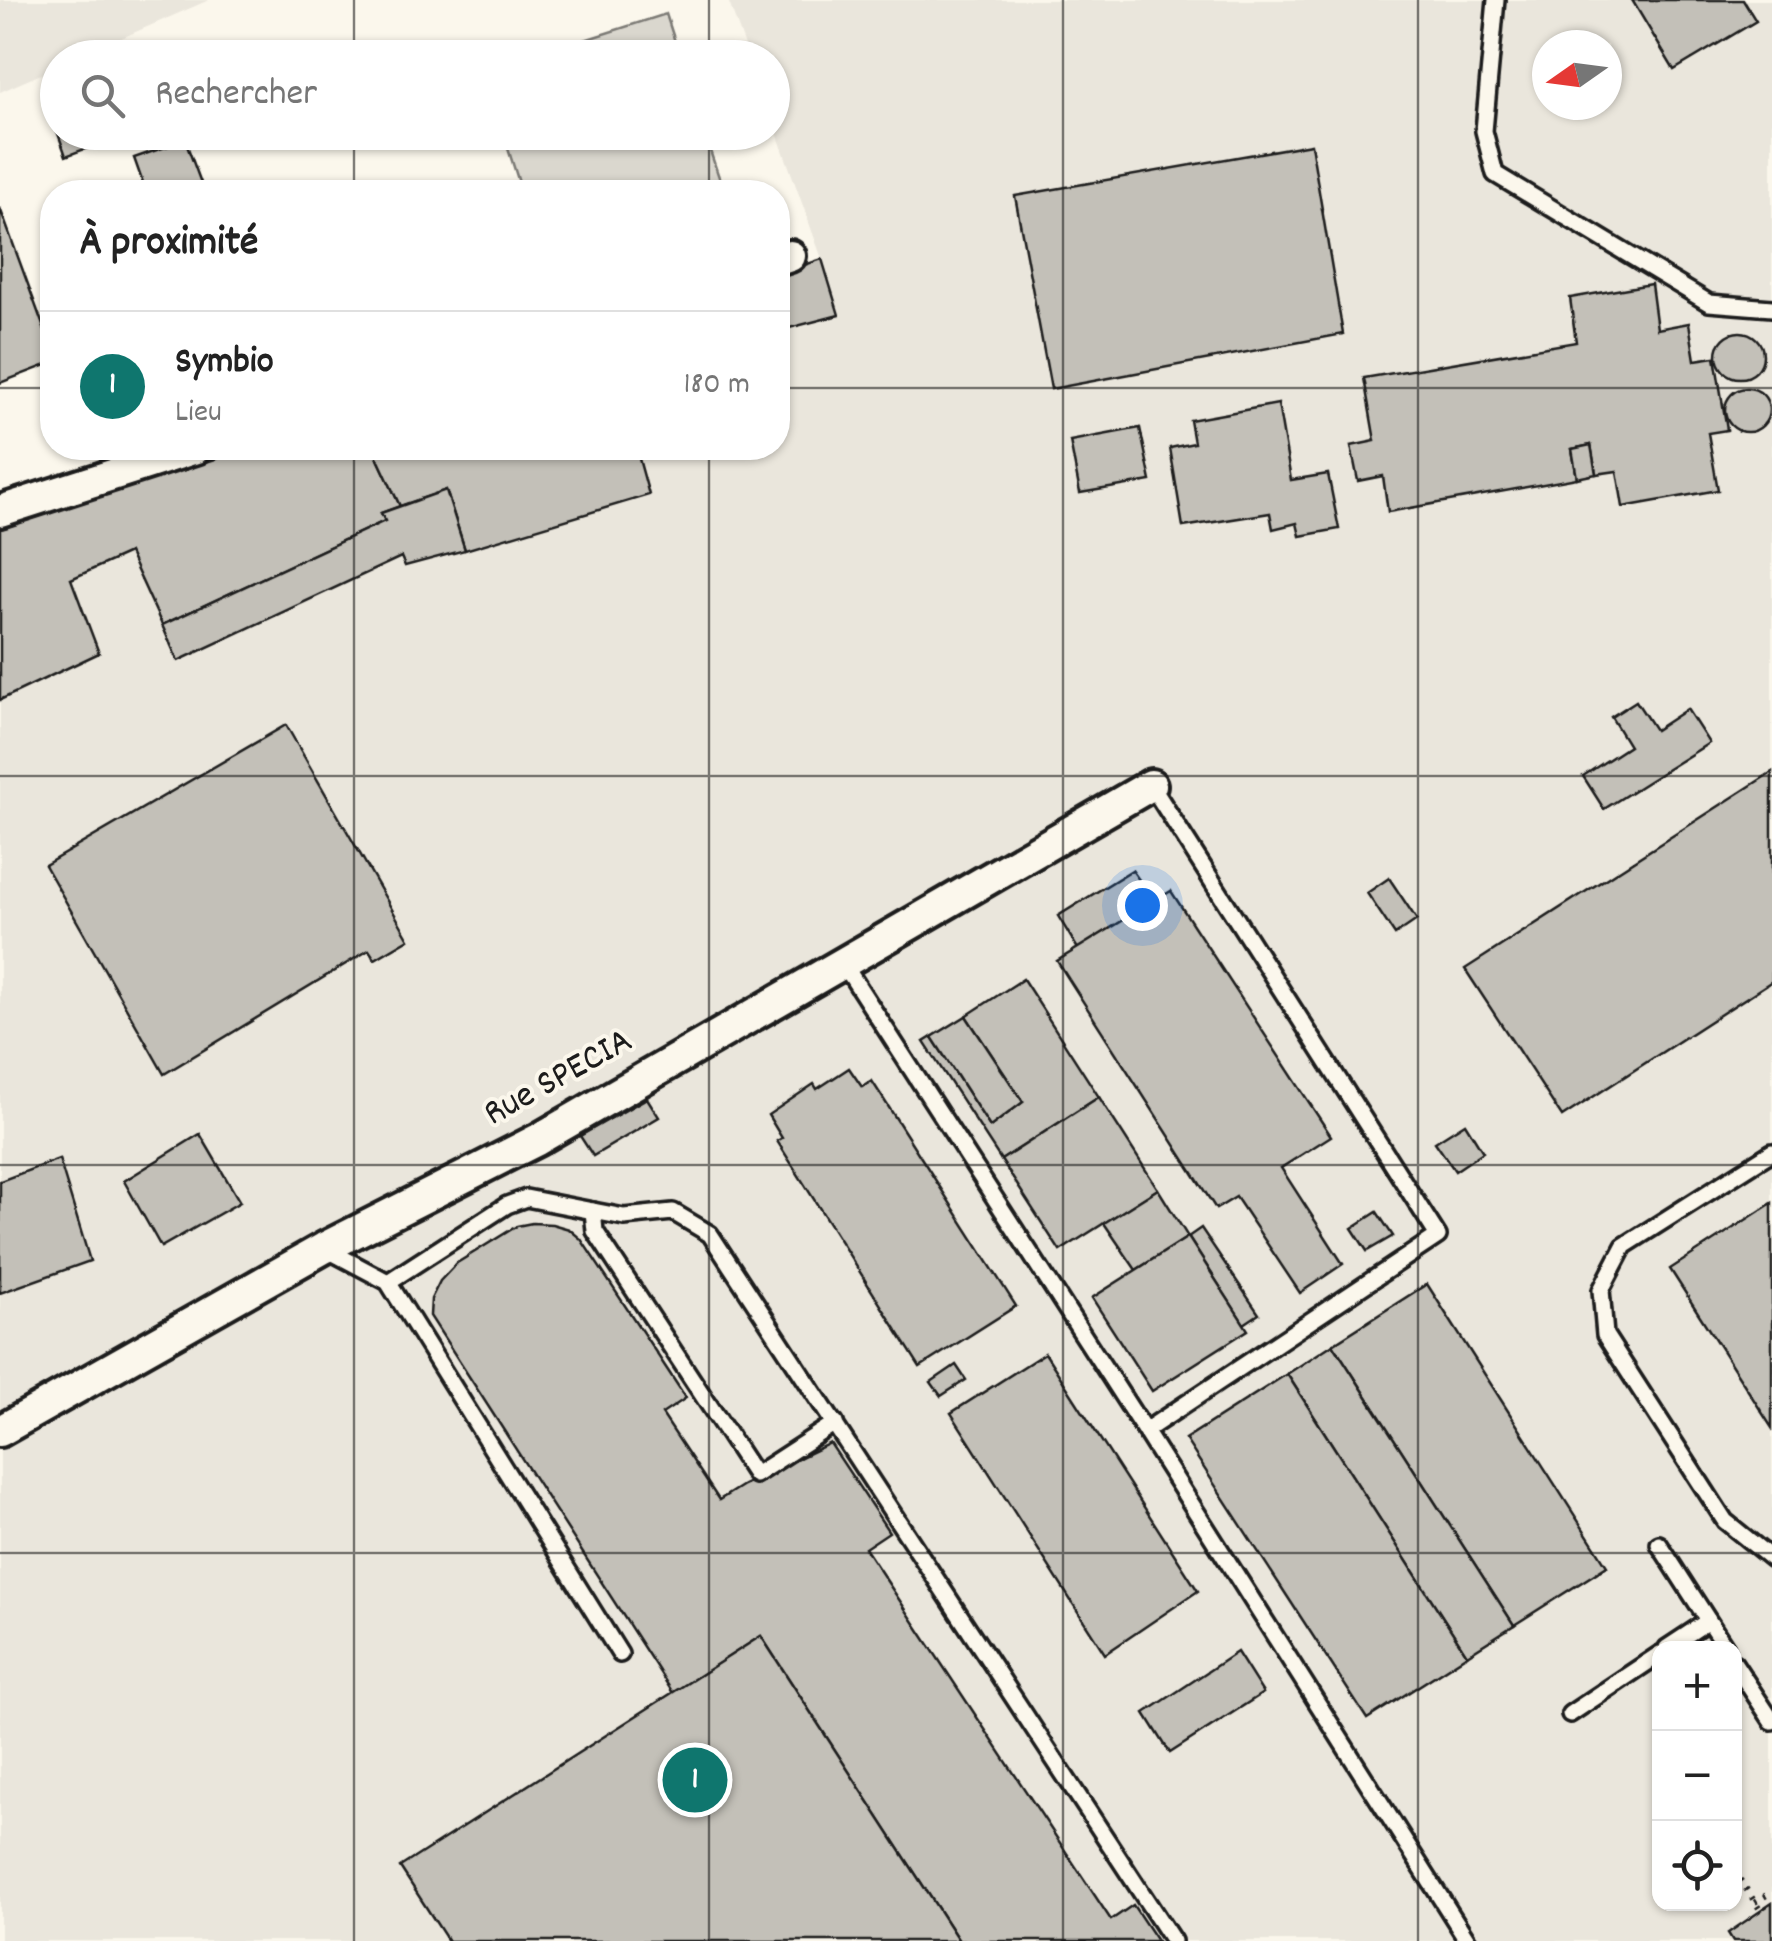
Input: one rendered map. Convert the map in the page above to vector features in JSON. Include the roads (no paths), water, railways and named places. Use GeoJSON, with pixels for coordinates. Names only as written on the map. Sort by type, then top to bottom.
{"type":"FeatureCollection","features":[{"type":"Feature","properties":{"kind":"street"},"geometry":{"type":"LineString","coordinates":[[0,510],[158,460]]}},
{"type":"Feature","properties":{"kind":"street","name":"Rue SPECIA"},"geometry":{"type":"LineString","coordinates":[[0,1431],[324,1248],[537,1140],[1151,785]]}},
{"type":"Feature","properties":{"kind":"lane"},"geometry":{"type":"LineString","coordinates":[[1496,0],[1484,131],[1495,174],[1709,303],[1772,308]]}},
{"type":"Feature","properties":{"kind":"lane"},"geometry":{"type":"LineString","coordinates":[[1145,1430],[1438,1236],[1151,785]]}},
{"type":"Feature","properties":{"kind":"lane"},"geometry":{"type":"LineString","coordinates":[[843,963],[1468,1941]]}},
{"type":"Feature","properties":{"kind":"lane"},"geometry":{"type":"LineString","coordinates":[[1772,1152],[1624,1246],[1601,1290],[1605,1335],[1725,1521],[1772,1559]]}},
{"type":"Feature","properties":{"kind":"lane"},"geometry":{"type":"LineString","coordinates":[[388,1282],[508,1205],[526,1198],[624,1217],[673,1212],[710,1234],[1173,1941]]}},
{"type":"Feature","properties":{"kind":"lane"},"geometry":{"type":"LineString","coordinates":[[592,1211],[595,1231],[755,1475],[835,1423]]}},
{"type":"Feature","properties":{"kind":"lane"},"geometry":{"type":"LineString","coordinates":[[324,1248],[388,1282],[620,1654]]}},
{"type":"Feature","properties":{"kind":"lane"},"geometry":{"type":"LineString","coordinates":[[1658,1544],[1721,1641]]}},
{"type":"Feature","properties":{"kind":"lane"},"geometry":{"type":"LineString","coordinates":[[1678,1641],[1708,1621]]}},
{"type":"Feature","properties":{"kind":"lane"},"geometry":{"type":"LineString","coordinates":[[1570,1714],[1652,1659]]}},
{"type":"Feature","properties":{"kind":"lane"},"geometry":{"type":"LineString","coordinates":[[1742,1674],[1772,1721]]}},
{"type":"Feature","properties":{"kind":"place","name":"Symbio"},"geometry":{"type":"Point","coordinates":[695,1780]}}]}
